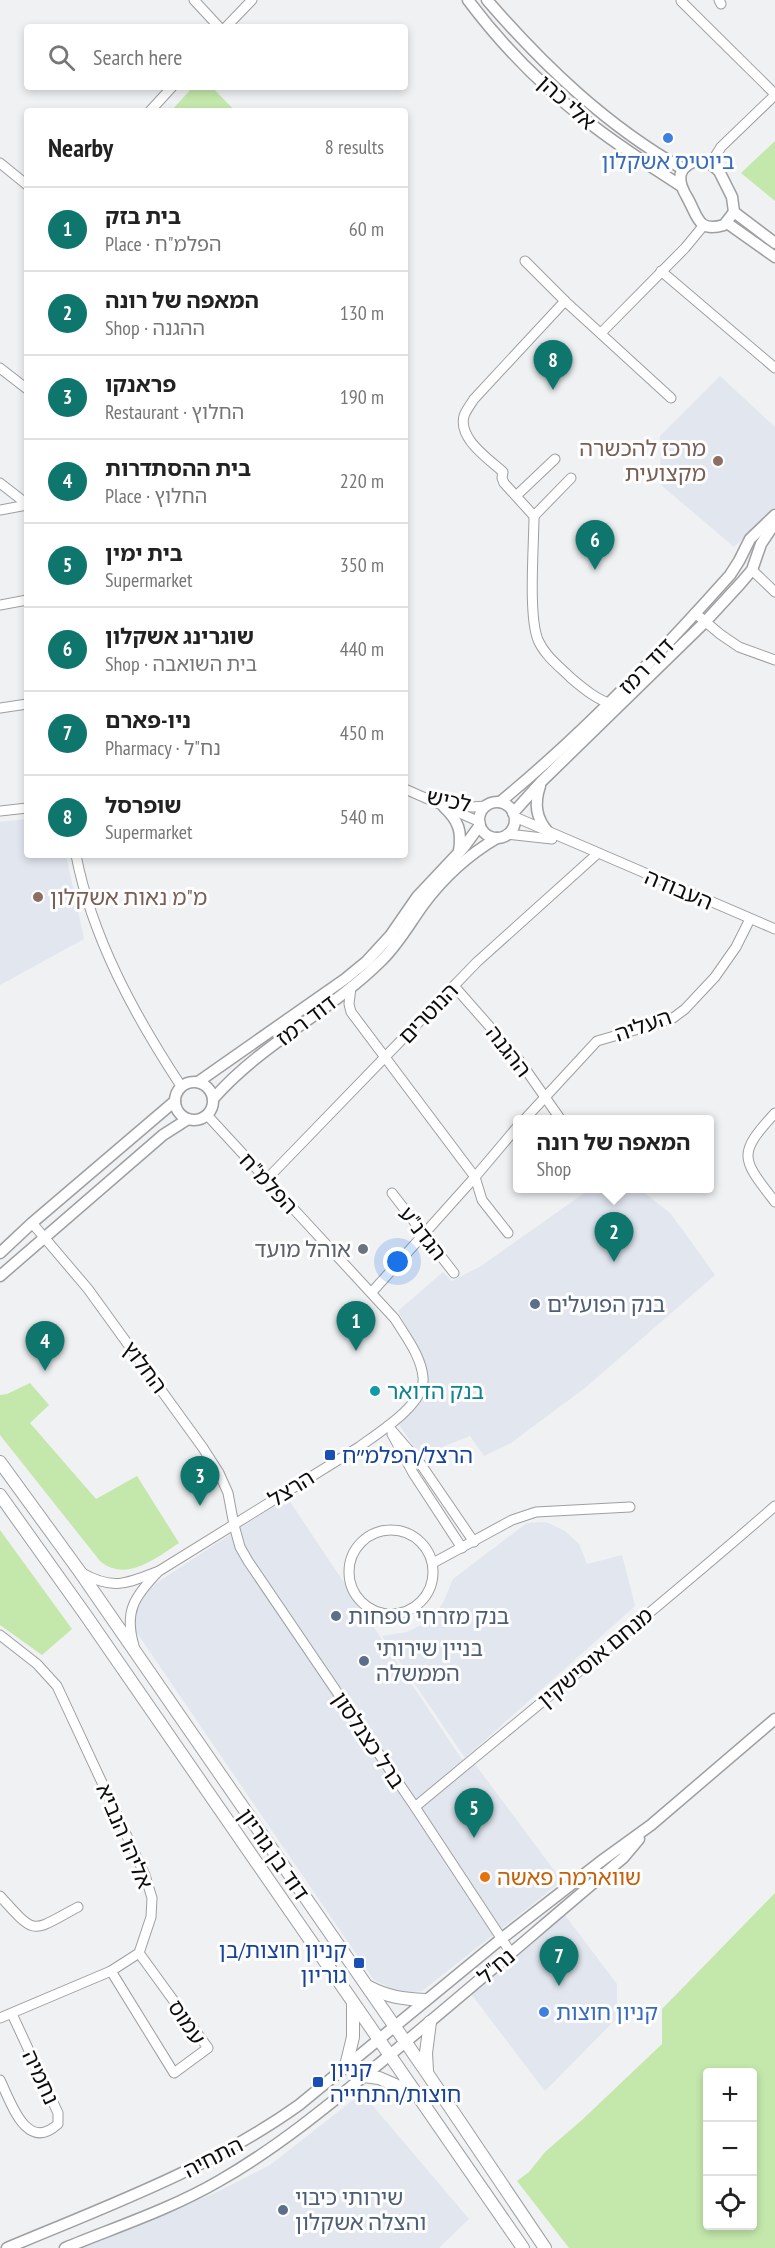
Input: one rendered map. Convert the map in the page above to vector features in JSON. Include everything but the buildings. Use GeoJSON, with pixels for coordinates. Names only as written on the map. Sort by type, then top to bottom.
{"type":"FeatureCollection","features":[{"type":"Feature","properties":{"kind":"main road","name":"דוד בן גוריון"},"geometry":{"type":"LineString","coordinates":[[0,1462],[80,1572],[136,1656],[395,2025],[545,2248]]}},
{"type":"Feature","properties":{"kind":"main road","name":"דוד בן גוריון"},"geometry":{"type":"LineString","coordinates":[[0,1495],[523,2248]]}},
{"type":"Feature","properties":{"kind":"main road"},"geometry":{"type":"LineString","coordinates":[[367,1986],[400,1999],[425,2000]]}},
{"type":"Feature","properties":{"kind":"main road"},"geometry":{"type":"LineString","coordinates":[[346,2066],[353,2037],[353,2002]]}},
{"type":"Feature","properties":{"kind":"main road"},"geometry":{"type":"LineString","coordinates":[[427,2073],[426,2053],[430,2022]]}},
{"type":"Feature","properties":{"kind":"main road"},"geometry":{"type":"LineString","coordinates":[[364,2076],[387,2080],[418,2095]]}},
{"type":"Feature","properties":{"kind":"street"},"geometry":{"type":"LineString","coordinates":[[194,0],[216,24]]}},
{"type":"Feature","properties":{"kind":"street"},"geometry":{"type":"LineString","coordinates":[[229,24],[252,0]]}},
{"type":"Feature","properties":{"kind":"street","name":"אלי כהן"},"geometry":{"type":"LineString","coordinates":[[468,0],[526,65],[585,120],[618,145],[681,186]]}},
{"type":"Feature","properties":{"kind":"street","name":"אלי כהן"},"geometry":{"type":"LineString","coordinates":[[487,0],[516,34],[574,90],[628,134],[683,169]]}},
{"type":"Feature","properties":{"kind":"street"},"geometry":{"type":"LineString","coordinates":[[681,1],[775,94],[721,147],[711,163]]}},
{"type":"Feature","properties":{"kind":"street"},"geometry":{"type":"LineString","coordinates":[[153,108],[169,90]]}},
{"type":"Feature","properties":{"kind":"street"},"geometry":{"type":"LineString","coordinates":[[700,160],[711,163],[719,171],[732,197],[734,212],[727,223],[716,227],[704,225],[695,216],[681,186],[683,169],[691,162],[700,160]]}},
{"type":"Feature","properties":{"kind":"street"},"geometry":{"type":"LineString","coordinates":[[0,163],[24,183]]}},
{"type":"Feature","properties":{"kind":"street"},"geometry":{"type":"LineString","coordinates":[[734,212],[775,243]]}},
{"type":"Feature","properties":{"kind":"street"},"geometry":{"type":"LineString","coordinates":[[727,223],[775,257]]}},
{"type":"Feature","properties":{"kind":"street"},"geometry":{"type":"LineString","coordinates":[[601,333],[704,225]]}},
{"type":"Feature","properties":{"kind":"street"},"geometry":{"type":"LineString","coordinates":[[525,261],[670,398]]}},
{"type":"Feature","properties":{"kind":"street"},"geometry":{"type":"LineString","coordinates":[[661,271],[775,368]]}},
{"type":"Feature","properties":{"kind":"street"},"geometry":{"type":"LineString","coordinates":[[565,301],[474,399],[464,417],[465,432],[472,443],[503,472],[504,483],[534,516],[534,611],[535,629],[539,641],[549,656],[578,684],[594,696],[615,705]]}},
{"type":"Feature","properties":{"kind":"street"},"geometry":{"type":"LineString","coordinates":[[0,368],[24,387]]}},
{"type":"Feature","properties":{"kind":"street"},"geometry":{"type":"LineString","coordinates":[[517,495],[555,459]]}},
{"type":"Feature","properties":{"kind":"street"},"geometry":{"type":"LineString","coordinates":[[534,516],[571,478]]}},
{"type":"Feature","properties":{"kind":"street"},"geometry":{"type":"LineString","coordinates":[[0,483],[24,503]]}},
{"type":"Feature","properties":{"kind":"street"},"geometry":{"type":"LineString","coordinates":[[0,510],[24,506]]}},
{"type":"Feature","properties":{"kind":"street","name":"דוד רמז"},"geometry":{"type":"LineString","coordinates":[[514,815],[735,569],[750,539],[775,515]]}},
{"type":"Feature","properties":{"kind":"street","name":"דוד רמז"},"geometry":{"type":"LineString","coordinates":[[500,802],[615,705],[705,622],[752,570],[761,544],[775,523]]}},
{"type":"Feature","properties":{"kind":"street"},"geometry":{"type":"LineString","coordinates":[[752,570],[775,592]]}},
{"type":"Feature","properties":{"kind":"street"},"geometry":{"type":"LineString","coordinates":[[0,605],[24,601]]}},
{"type":"Feature","properties":{"kind":"street"},"geometry":{"type":"LineString","coordinates":[[695,613],[740,647],[775,660]]}},
{"type":"Feature","properties":{"kind":"street"},"geometry":{"type":"LineString","coordinates":[[0,708],[24,704]]}},
{"type":"Feature","properties":{"kind":"street"},"geometry":{"type":"LineString","coordinates":[[542,782],[538,794],[537,812],[548,832]]}},
{"type":"Feature","properties":{"kind":"street","name":"לכיש"},"geometry":{"type":"LineString","coordinates":[[409,791],[472,807],[486,806]]}},
{"type":"Feature","properties":{"kind":"street","name":"לכיש"},"geometry":{"type":"LineString","coordinates":[[409,791],[480,824]]}},
{"type":"Feature","properties":{"kind":"street"},"geometry":{"type":"LineString","coordinates":[[500,802],[510,808],[514,815],[514,826],[502,836],[487,834],[480,824],[480,814],[486,806],[500,802]]}},
{"type":"Feature","properties":{"kind":"street"},"geometry":{"type":"LineString","coordinates":[[444,807],[456,819],[459,827],[461,835],[458,852]]}},
{"type":"Feature","properties":{"kind":"street"},"geometry":{"type":"LineString","coordinates":[[0,811],[24,808]]}},
{"type":"Feature","properties":{"kind":"street","name":"העבודה"},"geometry":{"type":"LineString","coordinates":[[514,815],[583,848],[775,929]]}},
{"type":"Feature","properties":{"kind":"street","name":"דוד רמז"},"geometry":{"type":"LineString","coordinates":[[198,1082],[309,1005],[367,961],[390,936],[423,889],[458,852],[480,824]]}},
{"type":"Feature","properties":{"kind":"street","name":"דוד רמז"},"geometry":{"type":"LineString","coordinates":[[213,1099],[245,1066],[351,987],[393,949],[424,903],[456,868],[502,836]]}},
{"type":"Feature","properties":{"kind":"street","name":"העבודה"},"geometry":{"type":"LineString","coordinates":[[502,836],[543,836],[583,848]]}},
{"type":"Feature","properties":{"kind":"street","name":"הנוטרים"},"geometry":{"type":"LineString","coordinates":[[266,1180],[477,962],[597,854]]}},
{"type":"Feature","properties":{"kind":"street"},"geometry":{"type":"LineString","coordinates":[[77,858],[82,884],[97,930],[155,1048],[181,1086]]}},
{"type":"Feature","properties":{"kind":"street","name":"העליה"},"geometry":{"type":"LineString","coordinates":[[528,1115],[597,1041],[673,1018],[685,1009],[715,977],[736,946],[750,919]]}},
{"type":"Feature","properties":{"kind":"street","name":"ההגנה"},"geometry":{"type":"LineString","coordinates":[[454,986],[519,1060],[558,1115]]}},
{"type":"Feature","properties":{"kind":"street"},"geometry":{"type":"LineString","coordinates":[[351,987],[349,1004],[351,1012],[475,1177],[482,1200],[507,1233]]}},
{"type":"Feature","properties":{"kind":"street"},"geometry":{"type":"LineString","coordinates":[[0,1253],[175,1101],[181,1086],[192,1081],[198,1082],[208,1088],[213,1099],[211,1111],[198,1120],[188,1119],[179,1112],[175,1101]]}},
{"type":"Feature","properties":{"kind":"street"},"geometry":{"type":"LineString","coordinates":[[775,1113],[749,1143],[747,1154],[756,1178],[775,1202]]}},
{"type":"Feature","properties":{"kind":"street","name":"הפלמ\"ח"},"geometry":{"type":"LineString","coordinates":[[207,1115],[395,1319],[416,1353],[423,1379],[417,1397]]}},
{"type":"Feature","properties":{"kind":"street"},"geometry":{"type":"LineString","coordinates":[[0,1276],[163,1135],[188,1119]]}},
{"type":"Feature","properties":{"kind":"street"},"geometry":{"type":"LineString","coordinates":[[372,1292],[513,1132]]}},
{"type":"Feature","properties":{"kind":"street","name":"הגדנ\"ע"},"geometry":{"type":"LineString","coordinates":[[392,1193],[454,1273]]}},
{"type":"Feature","properties":{"kind":"street","name":"החלוץ"},"geometry":{"type":"LineString","coordinates":[[32,1223],[88,1289],[188,1425],[219,1473],[228,1493],[234,1524]]}},
{"type":"Feature","properties":{"kind":"street","name":"הרצל"},"geometry":{"type":"LineString","coordinates":[[136,1656],[129,1629],[129,1615],[144,1586],[159,1571],[388,1426],[417,1397]]}},
{"type":"Feature","properties":{"kind":"street"},"geometry":{"type":"LineString","coordinates":[[388,1426],[420,1463],[474,1542]]}},
{"type":"Feature","properties":{"kind":"street"},"geometry":{"type":"LineString","coordinates":[[388,1426],[413,1473],[462,1548]]}},
{"type":"Feature","properties":{"kind":"street","name":"מנחם אוסישקין"},"geometry":{"type":"LineString","coordinates":[[415,1807],[659,1603],[704,1569],[775,1506]]}},
{"type":"Feature","properties":{"kind":"street"},"geometry":{"type":"LineString","coordinates":[[433,1563],[512,1520],[536,1512],[630,1507]]}},
{"type":"Feature","properties":{"kind":"street","name":"ברל כצנלסון"},"geometry":{"type":"LineString","coordinates":[[234,1524],[240,1547],[254,1571],[415,1807],[511,1953]]}},
{"type":"Feature","properties":{"kind":"street"},"geometry":{"type":"LineString","coordinates":[[390,1529],[405,1532],[418,1539],[428,1550],[433,1563],[430,1590],[422,1601],[411,1609],[399,1613],[372,1610],[361,1602],[353,1591],[349,1578],[352,1558],[363,1539],[376,1532],[390,1529]]}},
{"type":"Feature","properties":{"kind":"street","name":"הרצל"},"geometry":{"type":"LineString","coordinates":[[80,1572],[98,1582],[112,1585],[159,1571]]}},
{"type":"Feature","properties":{"kind":"street","name":"אליהו הנביא"},"geometry":{"type":"LineString","coordinates":[[0,1635],[37,1664],[57,1686],[145,1875],[152,1898],[151,1917],[139,1953]]}},
{"type":"Feature","properties":{"kind":"street","name":"נח\"ל"},"geometry":{"type":"LineString","coordinates":[[395,2025],[501,1939],[604,1859],[651,1826],[775,1719]]}},
{"type":"Feature","properties":{"kind":"street","name":"נח\"ל"},"geometry":{"type":"LineString","coordinates":[[390,2055],[623,1857],[651,1826]]}},
{"type":"Feature","properties":{"kind":"street"},"geometry":{"type":"LineString","coordinates":[[0,1896],[24,1923],[32,1926],[40,1927],[78,1907]]}},
{"type":"Feature","properties":{"kind":"street"},"geometry":{"type":"LineString","coordinates":[[0,2018],[111,1971],[139,1953]]}},
{"type":"Feature","properties":{"kind":"street","name":"עמוס"},"geometry":{"type":"LineString","coordinates":[[111,1971],[174,2073],[208,2048],[139,1953]]}},
{"type":"Feature","properties":{"kind":"street","name":"נחמיה"},"geometry":{"type":"LineString","coordinates":[[0,2080],[19,2120],[26,2128],[43,2133],[52,2130],[58,2124],[58,2113],[12,2014]]}},
{"type":"Feature","properties":{"kind":"street","name":"התחיה"},"geometry":{"type":"LineString","coordinates":[[7,2248],[223,2153],[266,2128],[299,2104],[395,2025]]}},
{"type":"Feature","properties":{"kind":"street","name":"התחיה"},"geometry":{"type":"LineString","coordinates":[[65,2248],[165,2207],[218,2182],[266,2152],[390,2055]]}},
{"type":"Feature","properties":{"kind":"shaded area","name":"מרכז להכשרה מקצועית"},"geometry":{"type":"Polygon","coordinates":[[[720,376],[775,427],[775,509],[734,547],[661,485],[660,436],[720,376]]]}},
{"type":"Feature","properties":{"kind":"shaded area","name":"מ\"מ נאות אשקלון"},"geometry":{"type":"Polygon","coordinates":[[[24,819],[24,858],[67,858],[84,939],[0,985],[0,822],[24,819]]]}},
{"type":"Feature","properties":{"kind":"shaded area"},"geometry":{"type":"Polygon","coordinates":[[[584,1193],[645,1193],[671,1214],[715,1275],[585,1388],[511,1443],[484,1456],[470,1436],[420,1456],[394,1417],[427,1388],[419,1350],[398,1311],[443,1272],[452,1281],[481,1266],[584,1193]]]}},
{"type":"Feature","properties":{"kind":"shaded area"},"geometry":{"type":"Polygon","coordinates":[[[287,1497],[461,1758],[475,1764],[562,1881],[422,1991],[400,1993],[374,1980],[137,1633],[134,1616],[138,1604],[149,1588],[287,1497]]]}},
{"type":"Feature","properties":{"kind":"shaded area"},"geometry":{"type":"Polygon","coordinates":[[[546,1522],[565,1531],[579,1544],[587,1564],[622,1555],[635,1606],[465,1758],[382,1636],[407,1632],[429,1621],[443,1603],[453,1579],[527,1523],[546,1522]]]}},
{"type":"Feature","properties":{"kind":"shaded area","name":"קניון חוצות"},"geometry":{"type":"Polygon","coordinates":[[[564,1914],[617,1984],[617,2018],[545,2091],[471,1994],[564,1914]]]}},
{"type":"Feature","properties":{"kind":"shaded area"},"geometry":{"type":"Polygon","coordinates":[[[362,2093],[469,2219],[439,2248],[76,2248],[215,2193],[270,2165],[362,2093]]]}},
{"type":"Feature","properties":{"kind":"green space"},"geometry":{"type":"Polygon","coordinates":[[[190,90],[215,90],[232,108],[174,108],[190,90]]]}},
{"type":"Feature","properties":{"kind":"green space"},"geometry":{"type":"Polygon","coordinates":[[[775,141],[775,201],[741,173],[775,141]]]}},
{"type":"Feature","properties":{"kind":"green space"},"geometry":{"type":"Polygon","coordinates":[[[30,1383],[49,1405],[30,1423],[96,1499],[137,1476],[179,1543],[151,1561],[130,1569],[120,1570],[100,1561],[0,1435],[0,1395],[30,1383]]]}},
{"type":"Feature","properties":{"kind":"green space"},"geometry":{"type":"Polygon","coordinates":[[[0,1530],[72,1629],[42,1655],[0,1625],[0,1530]]]}},
{"type":"Feature","properties":{"kind":"green space"},"geometry":{"type":"Polygon","coordinates":[[[775,1893],[775,2248],[569,2248],[517,2181],[529,2172],[545,2152],[662,2044],[662,2009],[775,1893]]]}},
{"type":"Feature","properties":{"kind":"place","name":"ביוטיס אשקלון"},"geometry":{"type":"Point","coordinates":[668,138]}},
{"type":"Feature","properties":{"kind":"place","name":"שופרסל"},"geometry":{"type":"Point","coordinates":[553,390]}},
{"type":"Feature","properties":{"kind":"place","name":"מרכז להכשרה מקצועית"},"geometry":{"type":"Point","coordinates":[718,461]}},
{"type":"Feature","properties":{"kind":"place","name":"שוגרינג אשקלון"},"geometry":{"type":"Point","coordinates":[595,570]}},
{"type":"Feature","properties":{"kind":"place","name":"מ\"מ נאות אשקלון"},"geometry":{"type":"Point","coordinates":[38,897]}},
{"type":"Feature","properties":{"kind":"place","name":"אוהל מועד"},"geometry":{"type":"Point","coordinates":[363,1249]}},
{"type":"Feature","properties":{"kind":"place","name":"המאפה של רונה"},"geometry":{"type":"Point","coordinates":[614,1262]}},
{"type":"Feature","properties":{"kind":"place","name":"בנק הפועלים"},"geometry":{"type":"Point","coordinates":[535,1304]}},
{"type":"Feature","properties":{"kind":"place","name":"בית בזק"},"geometry":{"type":"Point","coordinates":[356,1351]}},
{"type":"Feature","properties":{"kind":"place","name":"בית ההסתדרות"},"geometry":{"type":"Point","coordinates":[45,1371]}},
{"type":"Feature","properties":{"kind":"place","name":"בנק הדואר"},"geometry":{"type":"Point","coordinates":[375,1391]}},
{"type":"Feature","properties":{"kind":"place","name":"הרצל/הפלמ״ח"},"geometry":{"type":"Point","coordinates":[330,1455]}},
{"type":"Feature","properties":{"kind":"place","name":"פראנקו"},"geometry":{"type":"Point","coordinates":[200,1506]}},
{"type":"Feature","properties":{"kind":"place","name":"בנק מזרחי טפחות"},"geometry":{"type":"Point","coordinates":[336,1616]}},
{"type":"Feature","properties":{"kind":"place","name":"בניין שירותי הממשלה"},"geometry":{"type":"Point","coordinates":[364,1661]}},
{"type":"Feature","properties":{"kind":"place","name":"בית ימין"},"geometry":{"type":"Point","coordinates":[474,1838]}},
{"type":"Feature","properties":{"kind":"place","name":"שווארמה פאשה"},"geometry":{"type":"Point","coordinates":[485,1877]}},
{"type":"Feature","properties":{"kind":"place","name":"קניון חוצות/בן גוריון"},"geometry":{"type":"Point","coordinates":[359,1963]}},
{"type":"Feature","properties":{"kind":"place","name":"ניו-פארם"},"geometry":{"type":"Point","coordinates":[559,1986]}},
{"type":"Feature","properties":{"kind":"place","name":"קניון חוצות"},"geometry":{"type":"Point","coordinates":[544,2012]}},
{"type":"Feature","properties":{"kind":"place","name":"קניון חוצות/התחייה"},"geometry":{"type":"Point","coordinates":[318,2082]}},
{"type":"Feature","properties":{"kind":"place","name":"שירותי כיבוי והצלה אשקלון"},"geometry":{"type":"Point","coordinates":[283,2210]}}]}
